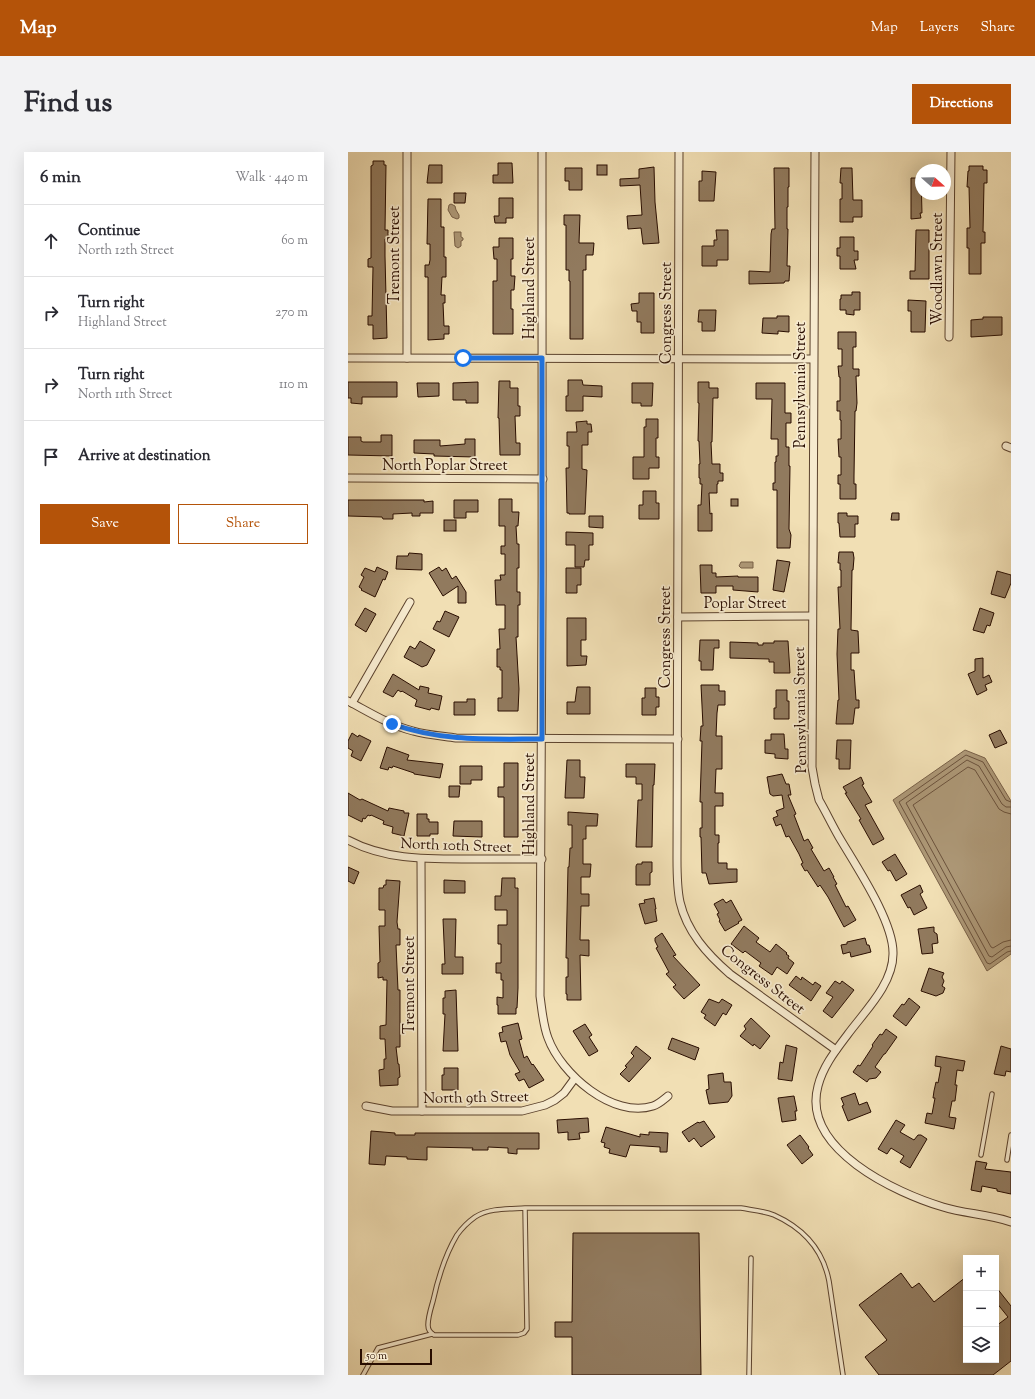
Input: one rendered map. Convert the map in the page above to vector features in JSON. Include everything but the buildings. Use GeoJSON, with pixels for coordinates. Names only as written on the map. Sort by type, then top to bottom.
{"type":"FeatureCollection","features":[{"type":"Feature","properties":{"kind":"street","name":"Tremont Street"},"geometry":{"type":"LineString","coordinates":[[407,152],[407,358]]}},
{"type":"Feature","properties":{"kind":"street","name":"Highland Street"},"geometry":{"type":"LineString","coordinates":[[542,152],[543,479],[542,859],[540,996],[548,1039],[562,1062],[575,1078],[588,1089],[601,1098],[626,1106],[641,1108],[652,1106],[668,1096]]}},
{"type":"Feature","properties":{"kind":"street","name":"Congress Street"},"geometry":{"type":"LineString","coordinates":[[679,152],[678,888],[680,901],[684,917],[691,932],[705,950],[730,974],[836,1050]]}},
{"type":"Feature","properties":{"kind":"street","name":"Pennsylvania Street"},"geometry":{"type":"LineString","coordinates":[[815,152],[811,755],[819,800],[870,890],[891,934],[893,954],[892,966],[883,987],[836,1050],[824,1071],[818,1086],[817,1106],[819,1119],[831,1141],[847,1157],[872,1175],[902,1192],[923,1201],[946,1208],[1011,1222]]}},
{"type":"Feature","properties":{"kind":"street","name":"Woodlawn Street"},"geometry":{"type":"LineString","coordinates":[[950,337],[951,152]]}},
{"type":"Feature","properties":{"kind":"street"},"geometry":{"type":"LineString","coordinates":[[348,358],[813,359]]}},
{"type":"Feature","properties":{"kind":"street","name":"North Poplar Street"},"geometry":{"type":"LineString","coordinates":[[348,478],[543,479]]}},
{"type":"Feature","properties":{"kind":"street"},"geometry":{"type":"LineString","coordinates":[[410,602],[350,702],[373,715],[392,724],[428,735],[469,739],[678,739]]}},
{"type":"Feature","properties":{"kind":"street","name":"Poplar Street"},"geometry":{"type":"LineString","coordinates":[[678,617],[812,616]]}},
{"type":"Feature","properties":{"kind":"street","name":"North 10th Street"},"geometry":{"type":"LineString","coordinates":[[348,840],[368,850],[390,856],[421,859],[542,859]]}},
{"type":"Feature","properties":{"kind":"street","name":"Tremont Street"},"geometry":{"type":"LineString","coordinates":[[421,859],[422,1111]]}},
{"type":"Feature","properties":{"kind":"street","name":"North 9th Street"},"geometry":{"type":"LineString","coordinates":[[366,1106],[392,1111],[522,1111],[534,1109],[555,1100],[564,1093],[575,1078]]}},
{"type":"Feature","properties":{"kind":"lane"},"geometry":{"type":"LineString","coordinates":[[981,1155],[992,1094]]}},
{"type":"Feature","properties":{"kind":"lane"},"geometry":{"type":"LineString","coordinates":[[1007,1160],[1011,1135]]}},
{"type":"Feature","properties":{"kind":"lane"},"geometry":{"type":"LineString","coordinates":[[363,1375],[378,1348],[432,1334],[440,1336],[518,1335],[524,1333],[527,1329],[525,1208]]}},
{"type":"Feature","properties":{"kind":"lane"},"geometry":{"type":"LineString","coordinates":[[432,1334],[429,1330],[428,1324],[438,1279],[449,1251],[458,1234],[466,1224],[486,1212],[525,1208],[727,1208],[758,1211],[774,1215],[802,1233],[812,1243],[822,1257],[827,1268],[843,1375]]}},
{"type":"Feature","properties":{"kind":"lane"},"geometry":{"type":"LineString","coordinates":[[749,1375],[751,1258]]}},
{"type":"Feature","properties":{"kind":"water"},"geometry":{"type":"Polygon","coordinates":[[[451,204],[455,206],[459,215],[459,218],[457,219],[452,217],[448,210],[449,205],[451,204]]]}},
{"type":"Feature","properties":{"kind":"water"},"geometry":{"type":"Polygon","coordinates":[[[454,232],[461,232],[461,237],[463,238],[461,241],[461,246],[458,248],[455,246],[454,232]]]}},
{"type":"Feature","properties":{"kind":"water"},"geometry":{"type":"Polygon","coordinates":[[[741,562],[753,562],[753,568],[741,568],[739,566],[741,562]]]}},
{"type":"Feature","properties":{"kind":"water"},"geometry":{"type":"Polygon","coordinates":[[[965,750],[985,758],[1011,801],[1011,954],[987,971],[893,800],[965,750]]]}},
{"type":"Feature","properties":{"kind":"route"},"geometry":{"type":"LineString","coordinates":[[392,724],[428,735],[456,738],[542,739],[542,358],[463,358]]}}]}
